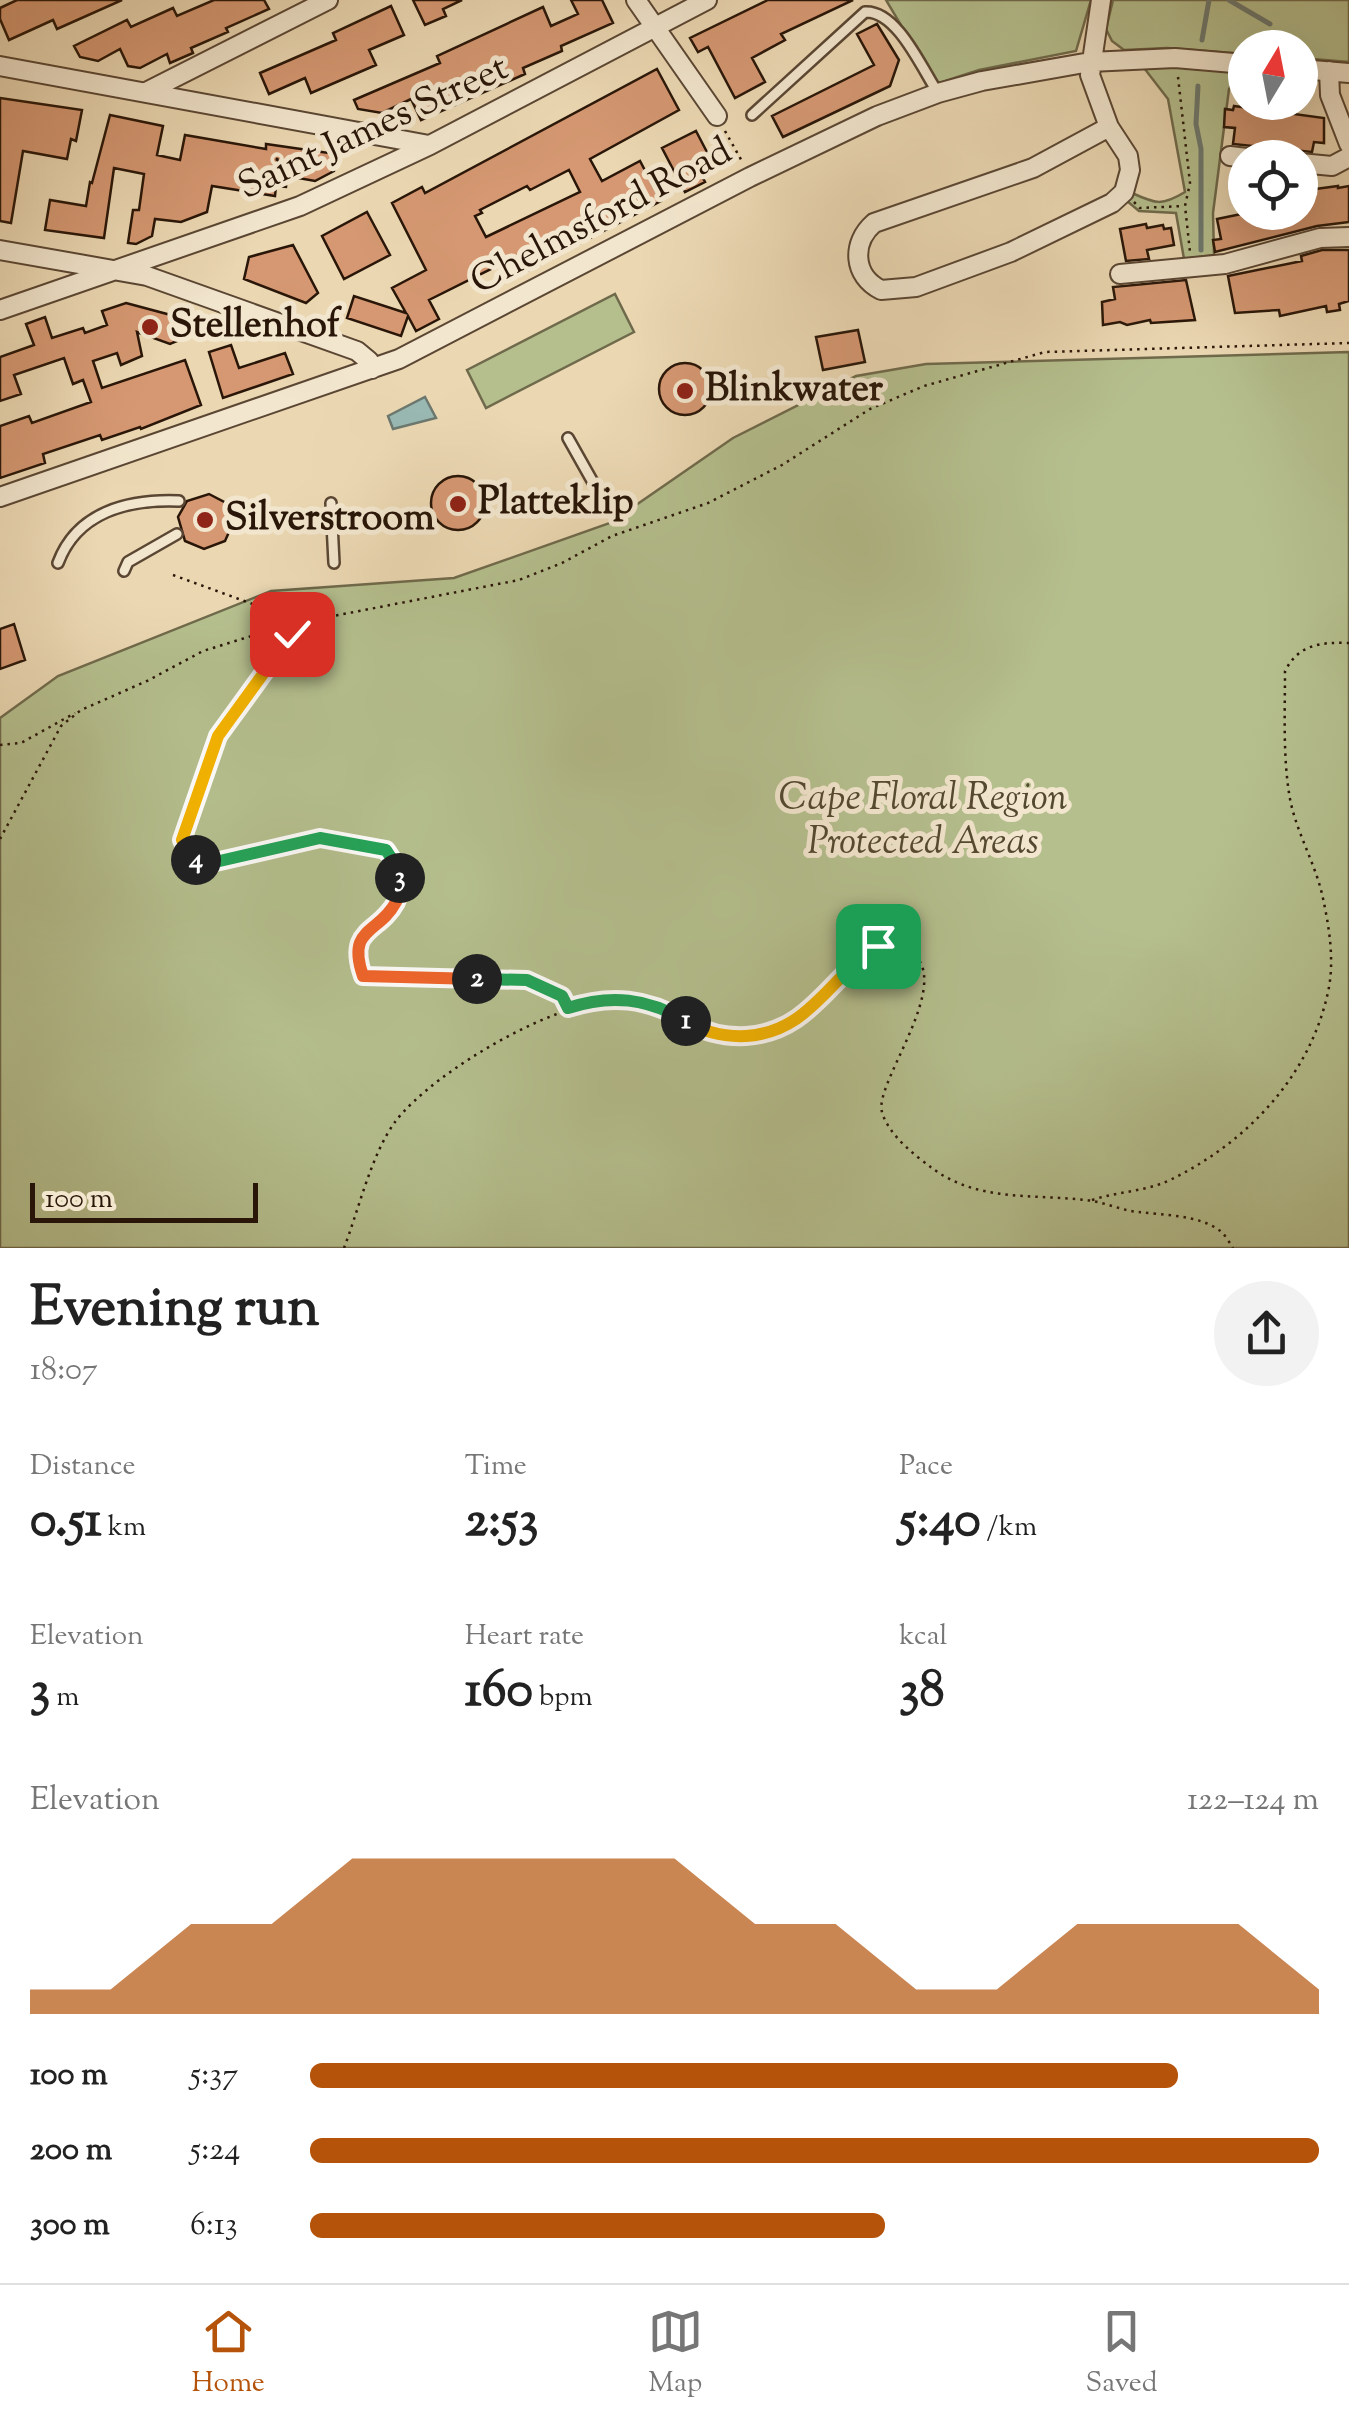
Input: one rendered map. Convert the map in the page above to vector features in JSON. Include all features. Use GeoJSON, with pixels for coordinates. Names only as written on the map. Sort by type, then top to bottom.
{"type":"FeatureCollection","features":[{"type":"Feature","properties":{"kind":"street"},"geometry":{"type":"LineString","coordinates":[[145,92],[328,0]]}},
{"type":"Feature","properties":{"kind":"street"},"geometry":{"type":"LineString","coordinates":[[636,0],[717,116]]}},
{"type":"Feature","properties":{"kind":"street","name":"Saint James Street"},"geometry":{"type":"LineString","coordinates":[[0,310],[300,206],[430,145],[707,0]]}},
{"type":"Feature","properties":{"kind":"street"},"geometry":{"type":"LineString","coordinates":[[1101,0],[1090,62],[1092,82],[1109,127],[1128,156],[1130,170],[1124,192],[1112,204],[1060,231],[905,290],[880,290],[872,286],[858,264],[862,236],[874,223],[1034,168],[1109,127]]}},
{"type":"Feature","properties":{"kind":"street","name":"Chelmsford Road"},"geometry":{"type":"LineString","coordinates":[[0,497],[372,369],[510,304],[750,177],[878,116],[938,93],[982,80],[1090,62],[1175,58],[1228,63]]}},
{"type":"Feature","properties":{"kind":"street"},"geometry":{"type":"LineString","coordinates":[[199,101],[196,80],[208,62]]}},
{"type":"Feature","properties":{"kind":"street"},"geometry":{"type":"LineString","coordinates":[[0,66],[430,145]]}},
{"type":"Feature","properties":{"kind":"street"},"geometry":{"type":"LineString","coordinates":[[1318,70],[1349,73]]}},
{"type":"Feature","properties":{"kind":"street"},"geometry":{"type":"LineString","coordinates":[[1329,71],[1330,95],[1349,144]]}},
{"type":"Feature","properties":{"kind":"street"},"geometry":{"type":"LineString","coordinates":[[362,132],[380,147],[385,166]]}},
{"type":"Feature","properties":{"kind":"street"},"geometry":{"type":"LineString","coordinates":[[1318,165],[1332,166],[1349,157]]}},
{"type":"Feature","properties":{"kind":"street"},"geometry":{"type":"LineString","coordinates":[[1120,274],[1224,264],[1320,238],[1349,236]]}},
{"type":"Feature","properties":{"kind":"street"},"geometry":{"type":"LineString","coordinates":[[0,250],[146,276],[357,351],[372,369]]}},
{"type":"Feature","properties":{"kind":"lane"},"geometry":{"type":"LineString","coordinates":[[752,115],[866,12],[888,18],[938,93]]}},
{"type":"Feature","properties":{"kind":"lane"},"geometry":{"type":"LineString","coordinates":[[568,438],[598,493]]}},
{"type":"Feature","properties":{"kind":"lane"},"geometry":{"type":"LineString","coordinates":[[58,564],[65,545],[80,525],[148,500],[179,501]]}},
{"type":"Feature","properties":{"kind":"lane"},"geometry":{"type":"LineString","coordinates":[[331,503],[334,563]]}},
{"type":"Feature","properties":{"kind":"lane"},"geometry":{"type":"LineString","coordinates":[[124,571],[128,562],[178,534]]}},
{"type":"Feature","properties":{"kind":"path"},"geometry":{"type":"LineString","coordinates":[[1175,58],[1190,183],[1185,206],[1191,269]]}},
{"type":"Feature","properties":{"kind":"path"},"geometry":{"type":"LineString","coordinates":[[717,116],[750,177]]}},
{"type":"Feature","properties":{"kind":"path"},"geometry":{"type":"LineString","coordinates":[[1124,192],[1140,208],[1185,206]]}},
{"type":"Feature","properties":{"kind":"path"},"geometry":{"type":"LineString","coordinates":[[0,744],[21,743],[203,651],[286,625],[519,580],[612,536],[708,503],[782,465],[870,409],[924,386],[1046,352],[1349,344]]}},
{"type":"Feature","properties":{"kind":"path"},"geometry":{"type":"LineString","coordinates":[[173,574],[280,614],[292,634],[218,736],[182,840],[191,859],[211,863],[320,838],[386,850],[401,873],[396,902],[361,938],[357,959],[363,976],[527,980],[562,996],[568,1008]]}},
{"type":"Feature","properties":{"kind":"path"},"geometry":{"type":"LineString","coordinates":[[1090,1200],[1149,1189],[1175,1178],[1258,1120],[1278,1099],[1320,1020],[1328,991],[1329,935],[1322,892],[1289,793],[1285,671],[1303,649],[1324,642],[1349,643]]}},
{"type":"Feature","properties":{"kind":"path"},"geometry":{"type":"LineString","coordinates":[[0,839],[61,726],[81,710]]}},
{"type":"Feature","properties":{"kind":"path"},"geometry":{"type":"LineString","coordinates":[[344,1248],[392,1125],[440,1076],[513,1035],[592,1000],[636,1000],[706,1032],[761,1035],[801,1018],[862,956],[878,946],[894,945],[915,958],[923,972],[922,988],[910,1038],[885,1084],[880,1110],[890,1128],[922,1161],[944,1178],[968,1189],[1090,1200],[1205,1224],[1220,1230],[1232,1248]]}},
{"type":"Feature","properties":{"kind":"green space"},"geometry":{"type":"Polygon","coordinates":[[[886,0],[1091,0],[1076,51],[979,70],[936,84],[886,0]]]}},
{"type":"Feature","properties":{"kind":"green space"},"geometry":{"type":"Polygon","coordinates":[[[1113,0],[1349,0],[1349,62],[1318,59],[1318,30],[1228,30],[1228,53],[1167,48],[1124,50],[1112,41],[1106,29],[1113,0]]]}},
{"type":"Feature","properties":{"kind":"green space"},"geometry":{"type":"Polygon","coordinates":[[[1144,68],[1228,69],[1213,213],[1214,255],[1184,259],[1176,213],[1139,211],[1127,201],[1132,193],[1159,202],[1185,192],[1168,99],[1144,68]]]}},
{"type":"Feature","properties":{"kind":"green space"},"geometry":{"type":"Polygon","coordinates":[[[615,294],[634,332],[486,408],[467,370],[615,294]]]}},
{"type":"Feature","properties":{"kind":"green space","name":"Cape Floral Region Protected Areas"},"geometry":{"type":"Polygon","coordinates":[[[1349,352],[1349,1248],[0,1248],[0,718],[58,676],[271,591],[454,578],[610,523],[733,438],[856,376],[926,364],[1349,352]]]}},
{"type":"Feature","properties":{"kind":"water"},"geometry":{"type":"Polygon","coordinates":[[[425,397],[436,418],[393,429],[388,416],[425,397]]]}},
{"type":"Feature","properties":{"kind":"building"},"geometry":{"type":"Polygon","coordinates":[[[17,0],[122,0],[57,29],[53,20],[9,40],[0,8],[17,0]]]}},
{"type":"Feature","properties":{"kind":"building"},"geometry":{"type":"Polygon","coordinates":[[[214,0],[264,0],[269,9],[226,28],[228,32],[191,48],[193,53],[170,63],[167,54],[140,68],[128,66],[120,49],[98,61],[80,57],[74,46],[127,20],[131,27],[173,8],[177,16],[214,0]]]}},
{"type":"Feature","properties":{"kind":"building"},"geometry":{"type":"Polygon","coordinates":[[[413,0],[462,0],[443,9],[446,16],[425,25],[413,0]]]}},
{"type":"Feature","properties":{"kind":"building"},"geometry":{"type":"Polygon","coordinates":[[[571,0],[602,0],[613,23],[523,68],[525,74],[421,120],[411,99],[382,113],[358,109],[354,100],[440,63],[437,56],[543,7],[551,26],[578,14],[571,0]]]}},
{"type":"Feature","properties":{"kind":"building"},"geometry":{"type":"Polygon","coordinates":[[[768,0],[853,0],[781,34],[785,40],[752,58],[765,82],[735,98],[708,47],[698,52],[690,38],[768,0]]]}},
{"type":"Feature","properties":{"kind":"building"},"geometry":{"type":"Polygon","coordinates":[[[391,6],[404,35],[369,50],[376,65],[311,93],[305,78],[269,94],[260,73],[336,40],[333,33],[391,6]]]}},
{"type":"Feature","properties":{"kind":"building"},"geometry":{"type":"Polygon","coordinates":[[[877,24],[899,60],[890,86],[783,137],[772,116],[874,65],[857,34],[877,24]]]}},
{"type":"Feature","properties":{"kind":"building"},"geometry":{"type":"Polygon","coordinates":[[[657,69],[679,110],[590,159],[602,181],[640,161],[661,201],[527,271],[519,255],[429,300],[439,319],[416,331],[408,316],[401,336],[347,318],[354,296],[406,313],[392,288],[426,270],[392,203],[422,187],[425,193],[657,69]],[[569,170],[530,190],[527,186],[475,216],[486,237],[580,192],[569,170]]]}},
{"type":"Feature","properties":{"kind":"building"},"geometry":{"type":"Polygon","coordinates":[[[0,98],[82,110],[76,141],[71,139],[67,159],[23,151],[11,223],[0,221],[0,98]]]}},
{"type":"Feature","properties":{"kind":"building"},"geometry":{"type":"Polygon","coordinates":[[[1225,109],[1228,120],[1324,118],[1324,143],[1234,140],[1235,128],[1224,127],[1225,109]]]}},
{"type":"Feature","properties":{"kind":"building"},"geometry":{"type":"Polygon","coordinates":[[[110,115],[163,126],[157,155],[180,160],[185,135],[266,149],[266,144],[336,154],[334,171],[315,181],[287,176],[286,187],[276,186],[275,196],[212,186],[207,212],[181,222],[155,219],[152,236],[136,244],[128,243],[133,210],[139,210],[144,174],[114,168],[104,238],[45,230],[50,200],[86,206],[110,115]]]}},
{"type":"Feature","properties":{"kind":"building"},"geometry":{"type":"Polygon","coordinates":[[[696,131],[709,156],[695,163],[705,182],[685,192],[662,148],[696,131]]]}},
{"type":"Feature","properties":{"kind":"building"},"geometry":{"type":"Polygon","coordinates":[[[1349,186],[1349,222],[1318,226],[1318,189],[1349,186]]]}},
{"type":"Feature","properties":{"kind":"building"},"geometry":{"type":"Polygon","coordinates":[[[367,212],[390,255],[344,279],[322,236],[367,212]]]}},
{"type":"Feature","properties":{"kind":"building"},"geometry":{"type":"Polygon","coordinates":[[[1228,217],[1228,230],[1301,230],[1215,252],[1213,240],[1221,239],[1217,219],[1228,217]]]}},
{"type":"Feature","properties":{"kind":"building"},"geometry":{"type":"Polygon","coordinates":[[[1146,224],[1147,228],[1171,228],[1174,245],[1147,250],[1149,259],[1126,261],[1120,229],[1146,224]]]}},
{"type":"Feature","properties":{"kind":"building"},"geometry":{"type":"Polygon","coordinates":[[[293,245],[318,293],[306,303],[244,279],[249,257],[293,245]]]}},
{"type":"Feature","properties":{"kind":"building"},"geometry":{"type":"Polygon","coordinates":[[[1322,250],[1349,250],[1349,301],[1339,304],[1340,310],[1327,312],[1326,306],[1280,316],[1279,310],[1235,313],[1228,276],[1302,261],[1301,256],[1322,250]]]}},
{"type":"Feature","properties":{"kind":"building"},"geometry":{"type":"Polygon","coordinates":[[[1186,280],[1195,320],[1103,325],[1102,302],[1115,299],[1113,287],[1186,280]]]}},
{"type":"Feature","properties":{"kind":"building"},"geometry":{"type":"Polygon","coordinates":[[[126,303],[193,321],[189,336],[170,344],[137,332],[142,356],[121,365],[117,353],[93,361],[102,388],[185,360],[201,405],[141,429],[102,440],[100,435],[43,454],[45,463],[0,478],[0,426],[29,416],[32,423],[91,402],[83,380],[73,384],[64,358],[14,375],[21,394],[0,401],[0,357],[34,345],[26,324],[45,317],[52,338],[83,328],[85,333],[107,325],[102,311],[126,303]]]}},
{"type":"Feature","properties":{"kind":"building"},"geometry":{"type":"Polygon","coordinates":[[[858,330],[865,362],[823,370],[816,337],[858,330]]]}},
{"type":"Feature","properties":{"kind":"building"},"geometry":{"type":"Polygon","coordinates":[[[231,345],[239,368],[285,353],[293,374],[223,398],[209,352],[231,345]]]}},
{"type":"Feature","properties":{"kind":"building","name":"Blinkwater"},"geometry":{"type":"Polygon","coordinates":[[[685,363],[703,371],[711,389],[703,407],[685,415],[667,407],[659,389],[667,371],[685,363]]]}},
{"type":"Feature","properties":{"kind":"building","name":"Platteklip"},"geometry":{"type":"Polygon","coordinates":[[[458,476],[477,484],[485,503],[477,522],[458,530],[439,522],[431,503],[439,484],[458,476]]]}},
{"type":"Feature","properties":{"kind":"building","name":"Silverstroom"},"geometry":{"type":"Polygon","coordinates":[[[209,494],[226,503],[233,523],[225,541],[204,549],[185,541],[178,517],[187,501],[209,494]]]}},
{"type":"Feature","properties":{"kind":"building"},"geometry":{"type":"Polygon","coordinates":[[[14,624],[25,660],[0,669],[0,629],[14,624]]]}},
{"type":"Feature","properties":{"kind":"waterway"},"geometry":{"type":"LineString","coordinates":[[1202,40],[1209,0]]}},
{"type":"Feature","properties":{"kind":"waterway"},"geometry":{"type":"LineString","coordinates":[[1229,0],[1270,24]]}},
{"type":"Feature","properties":{"kind":"waterway"},"geometry":{"type":"LineString","coordinates":[[1198,86],[1201,250]]}},
{"type":"Feature","properties":{"kind":"place","name":"Stellenhof"},"geometry":{"type":"Point","coordinates":[150,327]}},
{"type":"Feature","properties":{"kind":"place","name":"Blinkwater"},"geometry":{"type":"Point","coordinates":[685,391]}},
{"type":"Feature","properties":{"kind":"place","name":"Platteklip"},"geometry":{"type":"Point","coordinates":[458,504]}},
{"type":"Feature","properties":{"kind":"place","name":"Silverstroom"},"geometry":{"type":"Point","coordinates":[205,520]}},
{"type":"Feature","properties":{"kind":"route"},"geometry":{"type":"LineString","coordinates":[[292,634],[218,736],[182,840],[191,859],[211,863],[320,838],[386,850],[401,873],[396,902],[361,938],[357,959],[363,976],[527,980],[562,996],[568,1008],[592,1000],[636,1000],[706,1032],[761,1035],[801,1018],[847,970],[878,946]]}}]}
